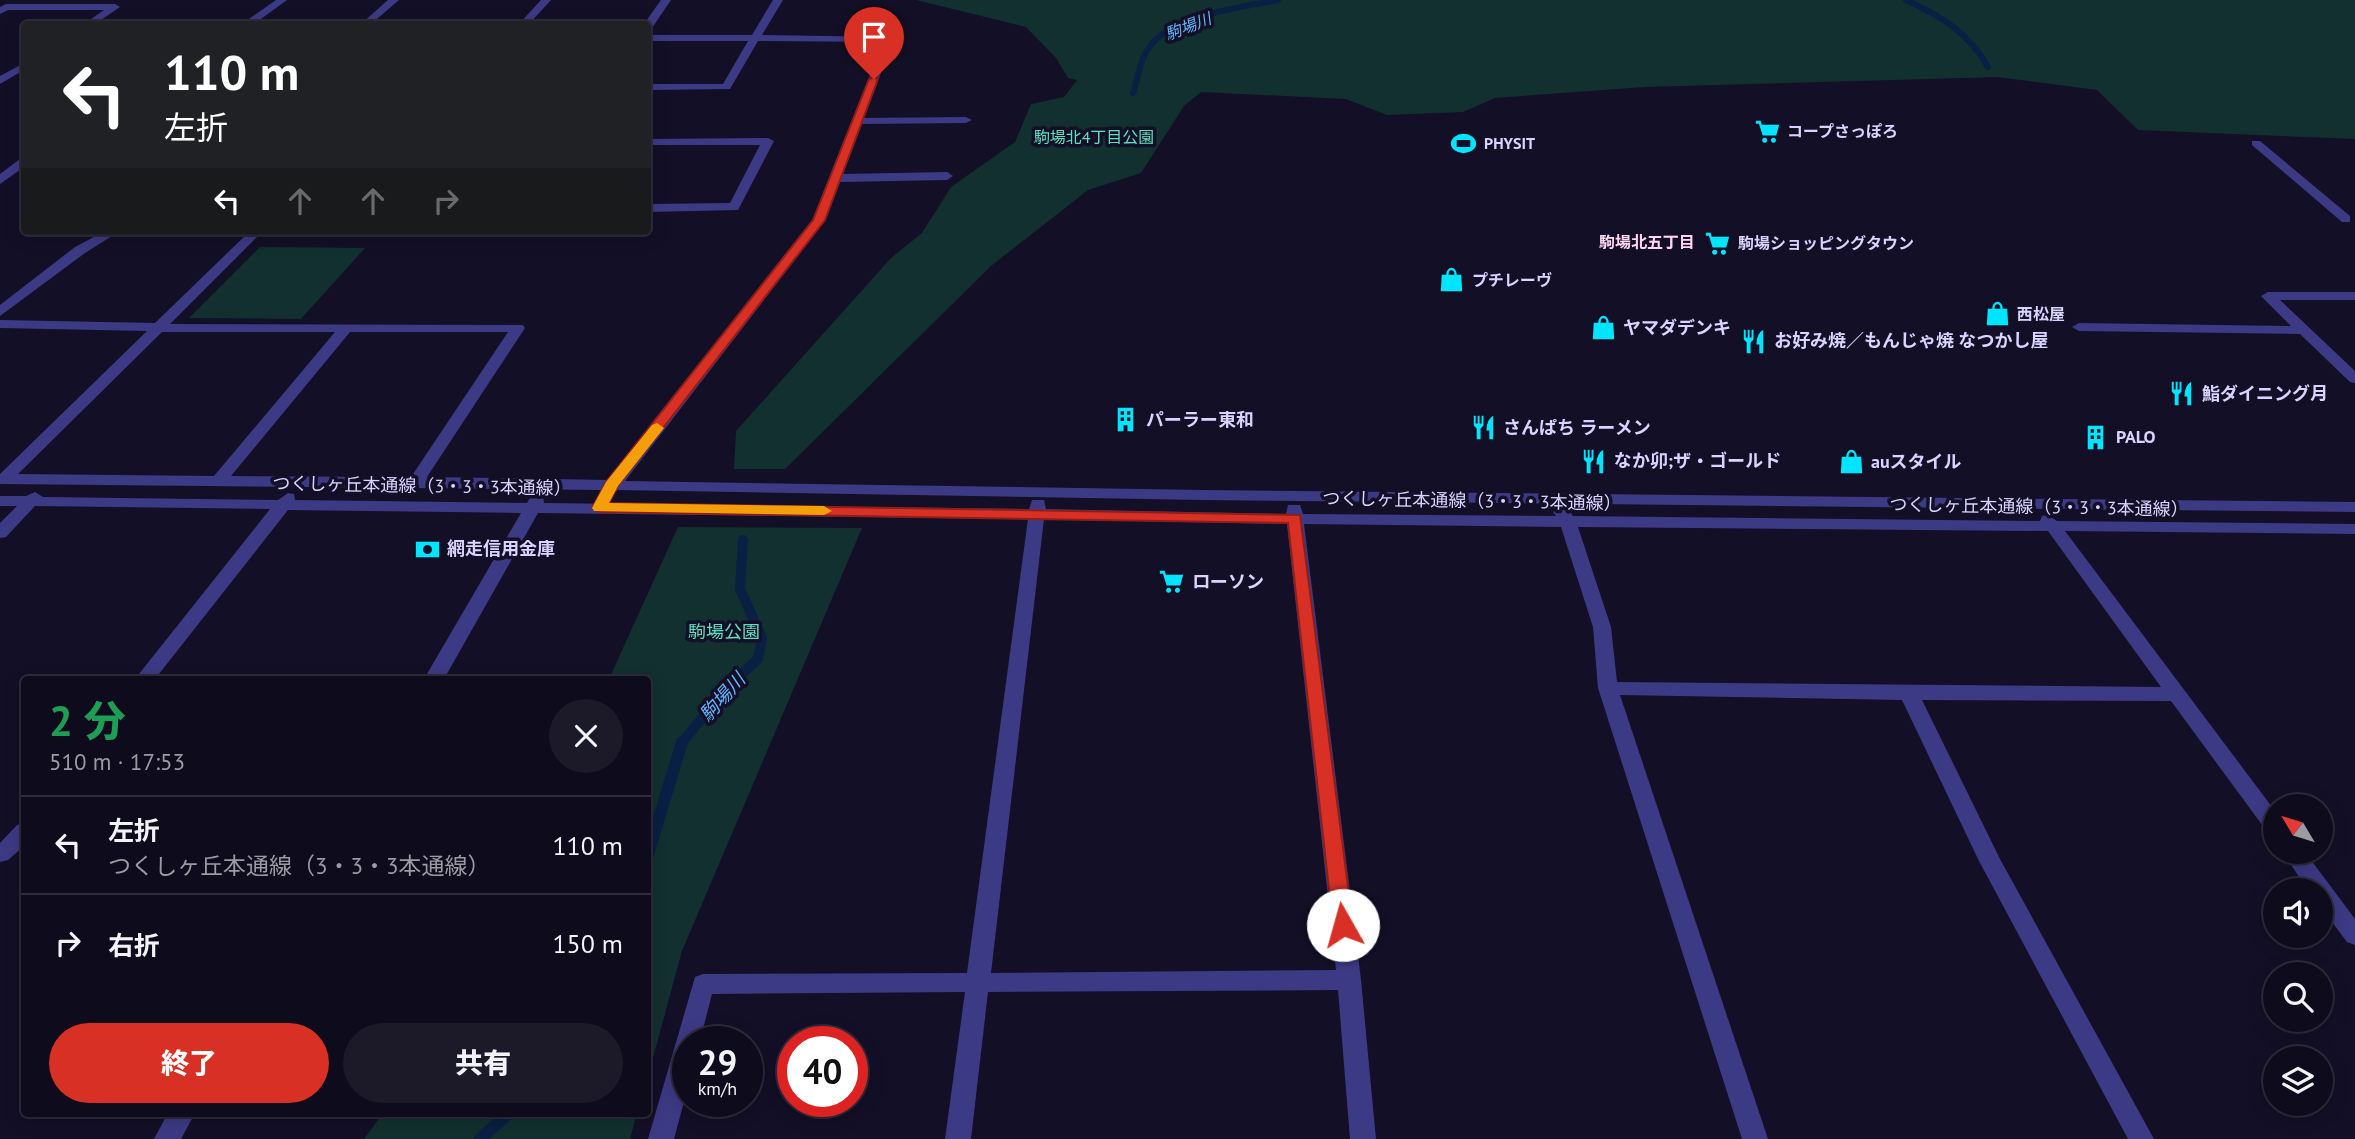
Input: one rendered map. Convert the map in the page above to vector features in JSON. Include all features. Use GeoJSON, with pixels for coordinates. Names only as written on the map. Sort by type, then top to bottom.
{"type":"FeatureCollection","features":[{"type":"Feature","properties":{"kind":"street"},"geometry":{"type":"LineString","coordinates":[[252,21],[282,0]]}},
{"type":"Feature","properties":{"kind":"street"},"geometry":{"type":"LineString","coordinates":[[370,21],[394,0]]}},
{"type":"Feature","properties":{"kind":"street"},"geometry":{"type":"LineString","coordinates":[[526,21],[545,0]]}},
{"type":"Feature","properties":{"kind":"street"},"geometry":{"type":"LineString","coordinates":[[651,22],[666,0]]}},
{"type":"Feature","properties":{"kind":"street"},"geometry":{"type":"LineString","coordinates":[[651,87],[726,87],[778,0]]}},
{"type":"Feature","properties":{"kind":"street"},"geometry":{"type":"LineString","coordinates":[[0,10],[6,7],[115,7],[94,21]]}},
{"type":"Feature","properties":{"kind":"street"},"geometry":{"type":"LineString","coordinates":[[599,508],[611,485],[819,220],[889,38],[651,38]]}},
{"type":"Feature","properties":{"kind":"street"},"geometry":{"type":"LineString","coordinates":[[0,81],[21,67]]}},
{"type":"Feature","properties":{"kind":"street"},"geometry":{"type":"LineString","coordinates":[[858,121],[966,120]]}},
{"type":"Feature","properties":{"kind":"street"},"geometry":{"type":"LineString","coordinates":[[651,142],[768,141],[734,207],[651,208]]}},
{"type":"Feature","properties":{"kind":"street"},"geometry":{"type":"LineString","coordinates":[[2256,143],[2352,222]]}},
{"type":"Feature","properties":{"kind":"street"},"geometry":{"type":"LineString","coordinates":[[0,180],[21,164]]}},
{"type":"Feature","properties":{"kind":"street"},"geometry":{"type":"LineString","coordinates":[[836,178],[947,176]]}},
{"type":"Feature","properties":{"kind":"street"},"geometry":{"type":"LineString","coordinates":[[0,312],[80,250],[107,235]]}},
{"type":"Feature","properties":{"kind":"street"},"geometry":{"type":"LineString","coordinates":[[2,479],[161,328],[253,235]]}},
{"type":"Feature","properties":{"kind":"street"},"geometry":{"type":"LineString","coordinates":[[2355,296],[2268,296],[2355,379]]}},
{"type":"Feature","properties":{"kind":"street"},"geometry":{"type":"LineString","coordinates":[[0,324],[135,325],[161,328],[518,328],[416,482]]}},
{"type":"Feature","properties":{"kind":"street"},"geometry":{"type":"LineString","coordinates":[[2079,327],[2301,330]]}},
{"type":"Feature","properties":{"kind":"street"},"geometry":{"type":"LineString","coordinates":[[218,481],[346,328]]}},
{"type":"Feature","properties":{"kind":"street","name":"つくしヶ丘本通線（3・3・3本通線）"},"geometry":{"type":"LineString","coordinates":[[2,479],[2355,507]]}},
{"type":"Feature","properties":{"kind":"street"},"geometry":{"type":"LineString","coordinates":[[0,533],[52,480]]}},
{"type":"Feature","properties":{"kind":"street"},"geometry":{"type":"LineString","coordinates":[[147,676],[300,481]]}},
{"type":"Feature","properties":{"kind":"street"},"geometry":{"type":"LineString","coordinates":[[436,676],[546,485]]}},
{"type":"Feature","properties":{"kind":"street"},"geometry":{"type":"LineString","coordinates":[[958,1139],[1040,491]]}},
{"type":"Feature","properties":{"kind":"street"},"geometry":{"type":"LineString","coordinates":[[1293,495],[1349,980],[1363,1139]]}},
{"type":"Feature","properties":{"kind":"street"},"geometry":{"type":"LineString","coordinates":[[1551,498],[1568,521],[1602,627],[1608,688],[1755,1139]]}},
{"type":"Feature","properties":{"kind":"street","name":"つくしヶ丘本通線（3・3・3本通線）"},"geometry":{"type":"LineString","coordinates":[[0,501],[2355,529]]}},
{"type":"Feature","properties":{"kind":"street"},"geometry":{"type":"LineString","coordinates":[[2035,503],[2263,811]]}},
{"type":"Feature","properties":{"kind":"street"},"geometry":{"type":"LineString","coordinates":[[1608,688],[2176,694]]}},
{"type":"Feature","properties":{"kind":"street"},"geometry":{"type":"LineString","coordinates":[[1909,693],[1990,861],[2141,1139]]}},
{"type":"Feature","properties":{"kind":"street"},"geometry":{"type":"LineString","coordinates":[[0,854],[21,835]]}},
{"type":"Feature","properties":{"kind":"street"},"geometry":{"type":"LineString","coordinates":[[2302,864],[2355,936]]}},
{"type":"Feature","properties":{"kind":"street"},"geometry":{"type":"LineString","coordinates":[[692,1026],[703,984],[1349,980]]}},
{"type":"Feature","properties":{"kind":"street"},"geometry":{"type":"LineString","coordinates":[[661,1139],[672,1099]]}},
{"type":"Feature","properties":{"kind":"street"},"geometry":{"type":"LineString","coordinates":[[167,1139],[180,1117]]}},
{"type":"Feature","properties":{"kind":"green space","name":"駒場北4丁目公園"},"geometry":{"type":"Polygon","coordinates":[[[916,0],[2355,0],[2355,139],[2138,130],[2097,90],[1998,77],[1645,87],[1495,98],[1463,112],[1387,115],[1346,99],[1201,92],[1184,106],[1141,173],[1088,190],[991,266],[785,469],[734,469],[736,431],[891,258],[922,233],[951,187],[1015,142],[1031,104],[1064,97],[1077,80],[1068,78],[1056,58],[1026,27],[916,0]]]}},
{"type":"Feature","properties":{"kind":"green space"},"geometry":{"type":"Polygon","coordinates":[[[260,247],[365,248],[301,319],[189,318],[260,247]]]}},
{"type":"Feature","properties":{"kind":"green space","name":"駒場公園"},"geometry":{"type":"Polygon","coordinates":[[[678,527],[862,528],[682,951],[651,1065],[651,676],[610,676],[678,527]]]}},
{"type":"Feature","properties":{"kind":"green space"},"geometry":{"type":"Polygon","coordinates":[[[380,1117],[636,1117],[630,1139],[364,1139],[380,1117]]]}},
{"type":"Feature","properties":{"kind":"waterway","name":"駒場川"},"geometry":{"type":"LineString","coordinates":[[1133,93],[1144,57],[1161,35],[1209,14],[1278,0]]}},
{"type":"Feature","properties":{"kind":"waterway"},"geometry":{"type":"LineString","coordinates":[[1906,0],[1931,12],[1963,35],[1988,67]]}},
{"type":"Feature","properties":{"kind":"waterway","name":"駒場川"},"geometry":{"type":"LineString","coordinates":[[682,743],[727,687],[758,659],[762,638],[740,589],[743,540]]}},
{"type":"Feature","properties":{"kind":"waterway","name":"駒場川"},"geometry":{"type":"LineString","coordinates":[[651,844],[682,743]]}},
{"type":"Feature","properties":{"kind":"waterway","name":"駒場川"},"geometry":{"type":"LineString","coordinates":[[480,1139],[505,1117]]}},
{"type":"Feature","properties":{"kind":"slow traffic"},"geometry":{"type":"LineString","coordinates":[[657,428],[611,485],[599,508],[824,511]]}},
{"type":"Feature","properties":{"kind":"place","name":"コープさっぽろ"},"geometry":{"type":"Point","coordinates":[1767,131]}},
{"type":"Feature","properties":{"kind":"place","name":"PHYSIT"},"geometry":{"type":"Point","coordinates":[1464,143]}},
{"type":"Feature","properties":{"kind":"place","name":"駒場ショッピングタウン"},"geometry":{"type":"Point","coordinates":[1718,243]}},
{"type":"Feature","properties":{"kind":"place","name":"プチレーヴ"},"geometry":{"type":"Point","coordinates":[1452,280]}},
{"type":"Feature","properties":{"kind":"place","name":"西松屋"},"geometry":{"type":"Point","coordinates":[1997,314]}},
{"type":"Feature","properties":{"kind":"place","name":"ヤマダデンキ"},"geometry":{"type":"Point","coordinates":[1603,328]}},
{"type":"Feature","properties":{"kind":"place","name":"お好み焼／もんじゃ焼 なつかし屋"},"geometry":{"type":"Point","coordinates":[1754,341]}},
{"type":"Feature","properties":{"kind":"place","name":"鮨ダイニング月"},"geometry":{"type":"Point","coordinates":[2182,394]}},
{"type":"Feature","properties":{"kind":"place","name":"パーラー東和"},"geometry":{"type":"Point","coordinates":[1126,420]}},
{"type":"Feature","properties":{"kind":"place","name":"さんぱち ラーメン"},"geometry":{"type":"Point","coordinates":[1483,428]}},
{"type":"Feature","properties":{"kind":"place","name":"PALO"},"geometry":{"type":"Point","coordinates":[2096,437]}},
{"type":"Feature","properties":{"kind":"place","name":"なか卯;ザ・ゴールド"},"geometry":{"type":"Point","coordinates":[1594,461]}},
{"type":"Feature","properties":{"kind":"place","name":"auスタイル"},"geometry":{"type":"Point","coordinates":[1851,462]}},
{"type":"Feature","properties":{"kind":"place","name":"網走信用金庫"},"geometry":{"type":"Point","coordinates":[427,549]}},
{"type":"Feature","properties":{"kind":"place","name":"ローソン"},"geometry":{"type":"Point","coordinates":[1172,582]}},
{"type":"Feature","properties":{"kind":"district","name":"駒場北五丁目"},"geometry":{"type":"Point","coordinates":[1647,242]}},
{"type":"Feature","properties":{"kind":"route"},"geometry":{"type":"LineString","coordinates":[[874,79],[819,220],[611,485],[599,508],[1295,518],[1343,925]]}}]}
